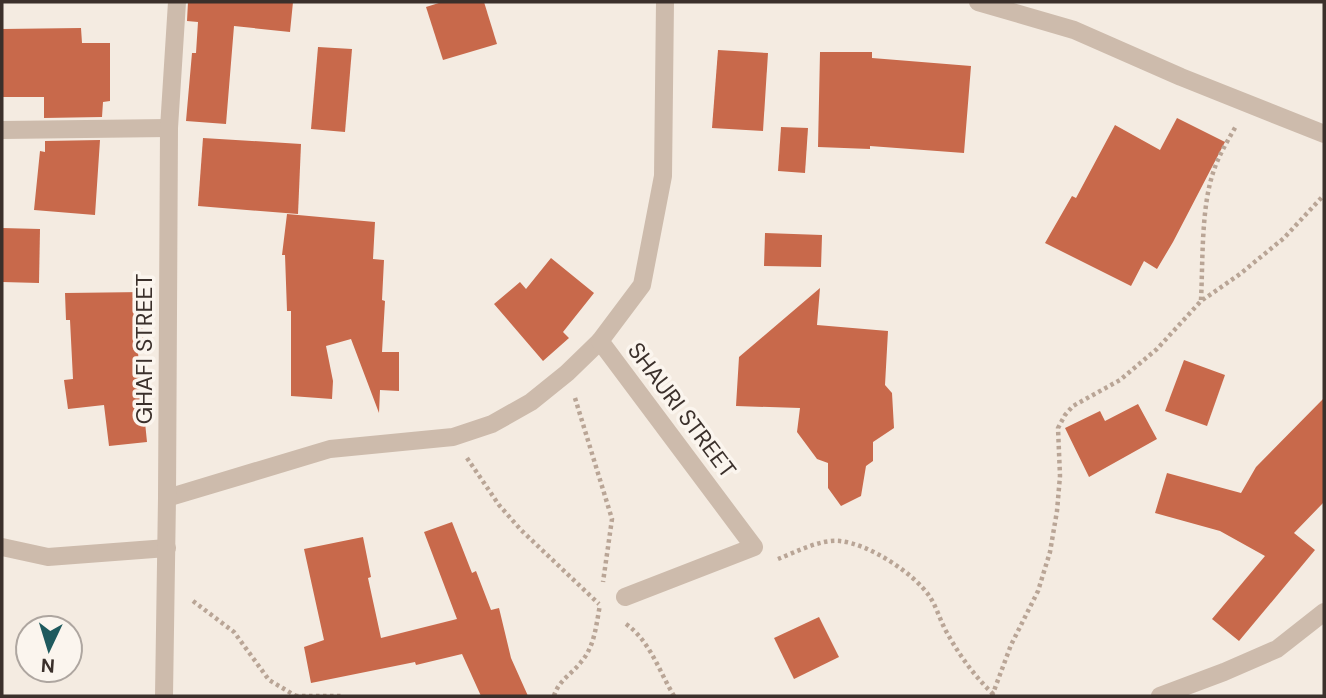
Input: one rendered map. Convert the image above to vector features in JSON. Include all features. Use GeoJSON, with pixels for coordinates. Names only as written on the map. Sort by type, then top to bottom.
{"type":"FeatureCollection","features":[{"type":"Feature","properties":{"kind":"street","name":"GHAFI STREET"},"geometry":{"type":"LineString","coordinates":[[164,696],[169,128],[177,2]]}},
{"type":"Feature","properties":{"kind":"street","name":"SHAURI STREET"},"geometry":{"type":"LineString","coordinates":[[625,597],[754,547],[600,341],[642,285],[663,176],[665,2]]}},
{"type":"Feature","properties":{"kind":"street"},"geometry":{"type":"LineString","coordinates":[[978,2],[1074,30],[1181,77],[1324,134]]}},
{"type":"Feature","properties":{"kind":"street"},"geometry":{"type":"LineString","coordinates":[[2,130],[169,128]]}},
{"type":"Feature","properties":{"kind":"street"},"geometry":{"type":"LineString","coordinates":[[167,498],[330,449],[453,437],[492,424],[531,402],[567,373],[600,341]]}},
{"type":"Feature","properties":{"kind":"street"},"geometry":{"type":"LineString","coordinates":[[2,547],[48,557],[167,548]]}},
{"type":"Feature","properties":{"kind":"street"},"geometry":{"type":"LineString","coordinates":[[1160,696],[1277,649],[1324,612]]}},
{"type":"Feature","properties":{"kind":"path"},"geometry":{"type":"LineString","coordinates":[[1201,301],[1208,195],[1214,170],[1248,103]]}},
{"type":"Feature","properties":{"kind":"path"},"geometry":{"type":"LineString","coordinates":[[770,564],[816,545],[839,541],[883,556],[919,583],[957,649],[993,696],[1011,645],[1038,591],[1050,552],[1060,476],[1059,428],[1065,415],[1073,406],[1120,380],[1157,349],[1201,301],[1284,238],[1324,195]]}},
{"type":"Feature","properties":{"kind":"path"},"geometry":{"type":"LineString","coordinates":[[554,696],[563,680],[590,650],[600,605],[612,519],[567,373]]}},
{"type":"Feature","properties":{"kind":"path"},"geometry":{"type":"LineString","coordinates":[[453,437],[484,485],[521,530],[609,612]]}},
{"type":"Feature","properties":{"kind":"path"},"geometry":{"type":"LineString","coordinates":[[166,583],[234,632],[269,680],[295,696],[341,696]]}},
{"type":"Feature","properties":{"kind":"path"},"geometry":{"type":"LineString","coordinates":[[618,618],[637,632],[645,642],[674,696]]}},
{"type":"Feature","properties":{"kind":"building"},"geometry":{"type":"Polygon","coordinates":[[[188,2],[293,2],[290,32],[234,26],[226,124],[186,121],[192,53],[196,53],[198,22],[187,21],[188,2]]]}},
{"type":"Feature","properties":{"kind":"building"},"geometry":{"type":"Polygon","coordinates":[[[442,2],[484,2],[497,44],[443,60],[426,7],[442,2]]]}},
{"type":"Feature","properties":{"kind":"building"},"geometry":{"type":"Polygon","coordinates":[[[81,28],[82,43],[110,43],[110,101],[103,102],[102,117],[44,118],[44,97],[2,97],[2,29],[81,28]]]}},
{"type":"Feature","properties":{"kind":"building"},"geometry":{"type":"Polygon","coordinates":[[[318,47],[352,49],[345,132],[311,129],[318,47]]]}},
{"type":"Feature","properties":{"kind":"building"},"geometry":{"type":"Polygon","coordinates":[[[718,50],[768,53],[763,131],[712,128],[718,50]]]}},
{"type":"Feature","properties":{"kind":"building"},"geometry":{"type":"Polygon","coordinates":[[[820,52],[872,52],[872,58],[971,66],[964,153],[870,146],[870,149],[818,147],[820,52]]]}},
{"type":"Feature","properties":{"kind":"building"},"geometry":{"type":"Polygon","coordinates":[[[1177,118],[1225,142],[1157,269],[1144,261],[1131,286],[1045,243],[1072,196],[1076,198],[1115,125],[1160,150],[1177,118]]]}},
{"type":"Feature","properties":{"kind":"building"},"geometry":{"type":"Polygon","coordinates":[[[781,127],[808,128],[805,173],[778,171],[781,127]]]}},
{"type":"Feature","properties":{"kind":"building"},"geometry":{"type":"Polygon","coordinates":[[[203,138],[301,144],[298,214],[198,206],[203,138]]]}},
{"type":"Feature","properties":{"kind":"building"},"geometry":{"type":"Polygon","coordinates":[[[100,140],[95,215],[34,210],[40,151],[45,152],[45,141],[100,140]]]}},
{"type":"Feature","properties":{"kind":"building"},"geometry":{"type":"Polygon","coordinates":[[[287,214],[375,222],[373,259],[384,260],[382,352],[399,352],[399,391],[380,390],[379,413],[351,339],[326,346],[333,381],[332,399],[291,396],[291,311],[287,311],[285,255],[282,255],[287,214]]]}},
{"type":"Feature","properties":{"kind":"building"},"geometry":{"type":"Polygon","coordinates":[[[2,228],[40,229],[39,283],[2,282],[2,228]]]}},
{"type":"Feature","properties":{"kind":"building"},"geometry":{"type":"Polygon","coordinates":[[[765,233],[822,235],[821,267],[764,266],[765,233]]]}},
{"type":"Feature","properties":{"kind":"building"},"geometry":{"type":"Polygon","coordinates":[[[551,258],[594,293],[563,332],[569,338],[543,361],[494,304],[520,282],[526,289],[551,258]]]}},
{"type":"Feature","properties":{"kind":"building"},"geometry":{"type":"Polygon","coordinates":[[[820,288],[817,325],[888,331],[885,385],[892,393],[894,428],[873,442],[873,461],[866,466],[861,496],[841,506],[828,488],[828,463],[817,459],[797,432],[800,408],[736,406],[739,357],[820,288]]]}},
{"type":"Feature","properties":{"kind":"building"},"geometry":{"type":"Polygon","coordinates":[[[144,292],[144,353],[138,353],[147,442],[109,446],[104,405],[68,409],[64,380],[73,379],[70,320],[66,320],[65,293],[144,292]]]}},
{"type":"Feature","properties":{"kind":"building"},"geometry":{"type":"Polygon","coordinates":[[[1184,360],[1225,375],[1207,426],[1165,411],[1184,360]]]}},
{"type":"Feature","properties":{"kind":"building"},"geometry":{"type":"Polygon","coordinates":[[[1324,398],[1324,502],[1294,533],[1315,550],[1239,641],[1212,619],[1265,556],[1220,531],[1155,513],[1167,473],[1241,493],[1256,467],[1324,398]]]}},
{"type":"Feature","properties":{"kind":"building"},"geometry":{"type":"Polygon","coordinates":[[[1138,404],[1157,439],[1089,477],[1065,428],[1100,411],[1105,421],[1138,404]]]}},
{"type":"Feature","properties":{"kind":"building"},"geometry":{"type":"Polygon","coordinates":[[[452,522],[472,573],[476,571],[491,610],[499,608],[511,658],[528,696],[481,696],[462,654],[416,665],[415,662],[311,683],[304,647],[324,640],[304,549],[363,537],[371,577],[368,578],[381,638],[457,619],[424,532],[452,522]]]}},
{"type":"Feature","properties":{"kind":"building"},"geometry":{"type":"Polygon","coordinates":[[[819,617],[839,657],[794,679],[774,638],[819,617]]]}}]}
